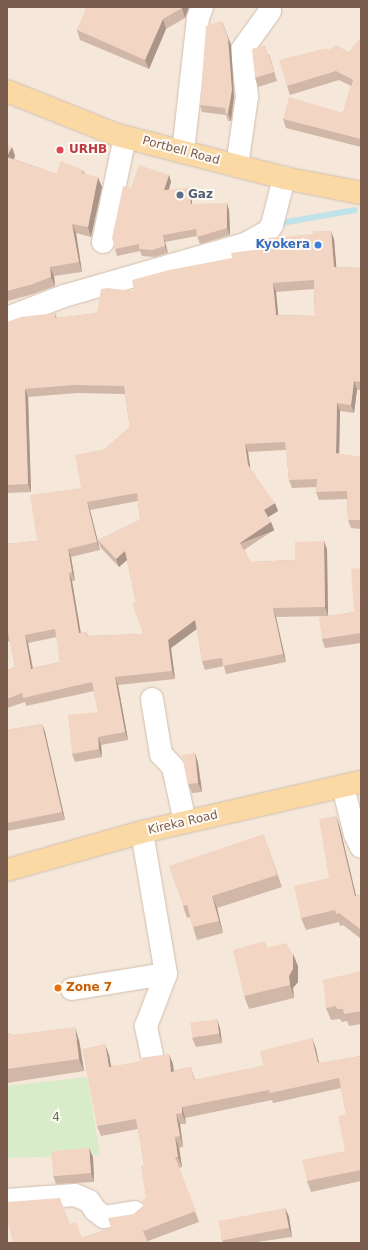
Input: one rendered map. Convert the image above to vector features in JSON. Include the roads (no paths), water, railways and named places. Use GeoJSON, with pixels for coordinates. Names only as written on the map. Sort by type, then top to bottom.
{"type":"FeatureCollection","features":[{"type":"Feature","properties":{"kind":"main road","name":"Portbell Road"},"geometry":{"type":"LineString","coordinates":[[7,91],[126,137],[284,178],[361,193]]}},
{"type":"Feature","properties":{"kind":"main road","name":"Kireka Road"},"geometry":{"type":"LineString","coordinates":[[7,870],[142,832],[352,784]]}},
{"type":"Feature","properties":{"kind":"street"},"geometry":{"type":"LineString","coordinates":[[184,152],[198,18],[202,7]]}},
{"type":"Feature","properties":{"kind":"street"},"geometry":{"type":"LineString","coordinates":[[236,166],[248,97],[242,50],[270,11]]}},
{"type":"Feature","properties":{"kind":"street"},"geometry":{"type":"LineString","coordinates":[[103,242],[126,137]]}},
{"type":"Feature","properties":{"kind":"street"},"geometry":{"type":"LineString","coordinates":[[7,318],[64,296],[245,244],[268,231],[272,225],[284,178]]}},
{"type":"Feature","properties":{"kind":"street"},"geometry":{"type":"LineString","coordinates":[[152,699],[161,754],[173,767],[185,822]]}},
{"type":"Feature","properties":{"kind":"street"},"geometry":{"type":"LineString","coordinates":[[352,784],[354,834],[361,847]]}},
{"type":"Feature","properties":{"kind":"street"},"geometry":{"type":"LineString","coordinates":[[142,832],[166,974],[146,1026],[152,1055]]}},
{"type":"Feature","properties":{"kind":"street"},"geometry":{"type":"LineString","coordinates":[[72,989],[166,974]]}},
{"type":"Feature","properties":{"kind":"street"},"geometry":{"type":"LineString","coordinates":[[7,1200],[75,1195],[89,1201],[95,1210],[104,1217],[135,1212]]}},
{"type":"Feature","properties":{"kind":"waterway"},"geometry":{"type":"LineString","coordinates":[[276,224],[355,210]]}},
{"type":"Feature","properties":{"kind":"place","name":"URHB"},"geometry":{"type":"Point","coordinates":[60,150]}},
{"type":"Feature","properties":{"kind":"place","name":"Gaz"},"geometry":{"type":"Point","coordinates":[180,195]}},
{"type":"Feature","properties":{"kind":"place","name":"Kyokera"},"geometry":{"type":"Point","coordinates":[318,245]}},
{"type":"Feature","properties":{"kind":"place","name":"Zone 7"},"geometry":{"type":"Point","coordinates":[58,988]}},
{"type":"Feature","properties":{"kind":"park label","name":"4"},"geometry":{"type":"Point","coordinates":[56,1118]}}]}
